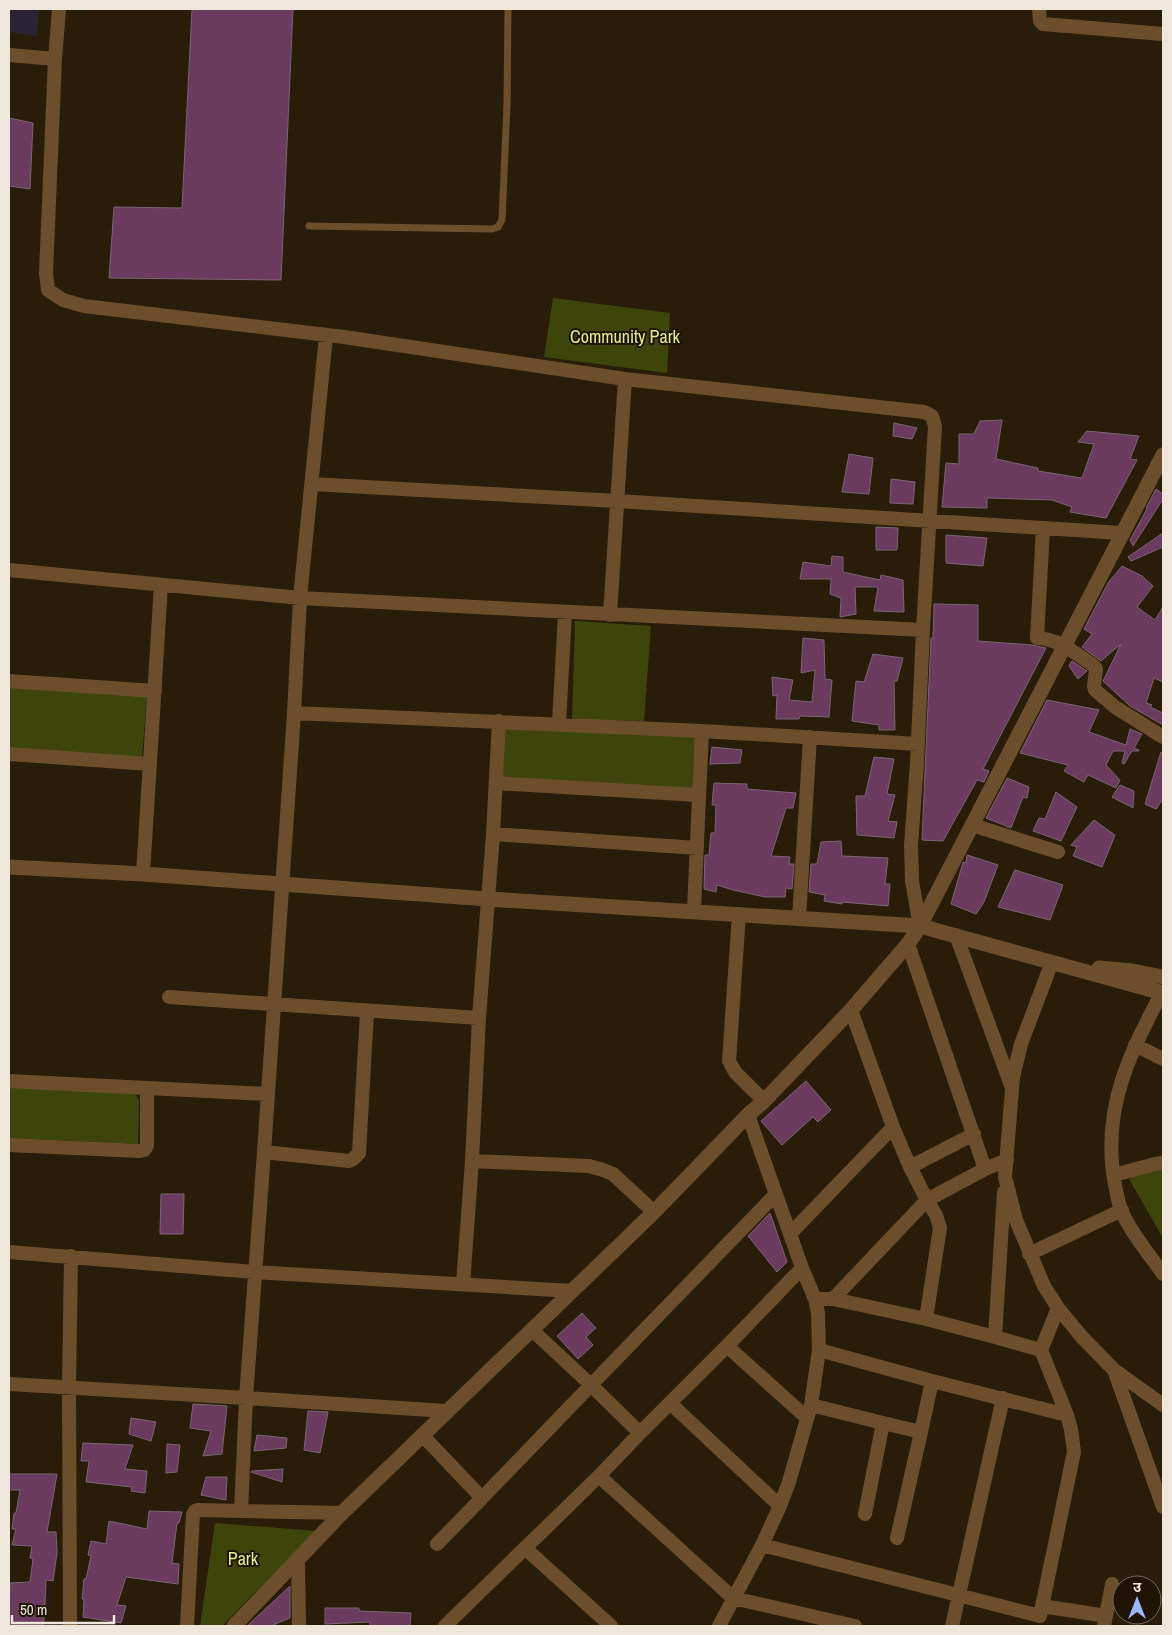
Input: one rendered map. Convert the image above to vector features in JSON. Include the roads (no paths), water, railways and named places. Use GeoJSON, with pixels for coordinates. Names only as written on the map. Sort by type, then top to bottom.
{"type":"FeatureCollection","features":[{"type":"Feature","properties":{"kind":"street"},"geometry":{"type":"LineString","coordinates":[[59,9],[55,59],[46,273],[48,290],[63,300],[84,306],[326,336],[625,380],[924,412],[932,416],[935,426],[911,863],[915,903],[920,926]]}},
{"type":"Feature","properties":{"kind":"street"},"geometry":{"type":"LineString","coordinates":[[1039,9],[1040,21],[1043,24],[1163,34]]}},
{"type":"Feature","properties":{"kind":"street"},"geometry":{"type":"LineString","coordinates":[[9,55],[55,59]]}},
{"type":"Feature","properties":{"kind":"street"},"geometry":{"type":"LineString","coordinates":[[241,1511],[254,1272],[268,1094],[300,598],[326,336]]}},
{"type":"Feature","properties":{"kind":"street"},"geometry":{"type":"LineString","coordinates":[[610,615],[625,380]]}},
{"type":"Feature","properties":{"kind":"street"},"geometry":{"type":"LineString","coordinates":[[234,1626],[342,1513],[654,1212],[748,1115],[764,1101],[851,1010],[908,944],[920,926],[1121,534],[1159,473],[1163,455]]}},
{"type":"Feature","properties":{"kind":"street"},"geometry":{"type":"LineString","coordinates":[[312,484],[930,520],[1121,534]]}},
{"type":"Feature","properties":{"kind":"street"},"geometry":{"type":"LineString","coordinates":[[1043,529],[1037,638],[1052,640],[1093,665],[1096,669],[1095,690],[1116,707],[1163,737]]}},
{"type":"Feature","properties":{"kind":"street"},"geometry":{"type":"LineString","coordinates":[[9,570],[300,598],[923,630]]}},
{"type":"Feature","properties":{"kind":"street"},"geometry":{"type":"LineString","coordinates":[[143,874],[161,585]]}},
{"type":"Feature","properties":{"kind":"street"},"geometry":{"type":"LineString","coordinates":[[559,724],[566,613]]}},
{"type":"Feature","properties":{"kind":"street"},"geometry":{"type":"LineString","coordinates":[[9,682],[155,691]]}},
{"type":"Feature","properties":{"kind":"street"},"geometry":{"type":"LineString","coordinates":[[294,713],[702,731],[918,744]]}},
{"type":"Feature","properties":{"kind":"street"},"geometry":{"type":"LineString","coordinates":[[463,1284],[472,1161],[478,1018],[493,834],[499,721]]}},
{"type":"Feature","properties":{"kind":"street"},"geometry":{"type":"LineString","coordinates":[[694,910],[702,731]]}},
{"type":"Feature","properties":{"kind":"street"},"geometry":{"type":"LineString","coordinates":[[799,918],[810,737]]}},
{"type":"Feature","properties":{"kind":"street"},"geometry":{"type":"LineString","coordinates":[[9,754],[150,764]]}},
{"type":"Feature","properties":{"kind":"street"},"geometry":{"type":"LineString","coordinates":[[496,783],[698,795]]}},
{"type":"Feature","properties":{"kind":"street"},"geometry":{"type":"LineString","coordinates":[[972,825],[1058,852]]}},
{"type":"Feature","properties":{"kind":"street"},"geometry":{"type":"LineString","coordinates":[[493,834],[696,848]]}},
{"type":"Feature","properties":{"kind":"street"},"geometry":{"type":"LineString","coordinates":[[9,867],[143,874],[920,926],[1077,969],[1163,988],[1135,1045],[1122,1078],[1114,1110],[1110,1146],[1115,1187],[1122,1210],[1132,1229],[1163,1274]]}},
{"type":"Feature","properties":{"kind":"street"},"geometry":{"type":"LineString","coordinates":[[739,914],[729,1061],[735,1072],[764,1101]]}},
{"type":"Feature","properties":{"kind":"street"},"geometry":{"type":"LineString","coordinates":[[956,935],[1012,1088]]}},
{"type":"Feature","properties":{"kind":"street"},"geometry":{"type":"LineString","coordinates":[[908,944],[985,1169]]}},
{"type":"Feature","properties":{"kind":"street"},"geometry":{"type":"LineString","coordinates":[[995,1337],[1013,1078],[1021,1044],[1052,962]]}},
{"type":"Feature","properties":{"kind":"street"},"geometry":{"type":"LineString","coordinates":[[169,997],[366,1012],[478,1018]]}},
{"type":"Feature","properties":{"kind":"street"},"geometry":{"type":"LineString","coordinates":[[851,1010],[892,1127],[910,1167],[936,1215],[940,1228],[926,1319]]}},
{"type":"Feature","properties":{"kind":"street"},"geometry":{"type":"LineString","coordinates":[[264,1152],[349,1161],[360,1153],[366,1012]]}},
{"type":"Feature","properties":{"kind":"street"},"geometry":{"type":"LineString","coordinates":[[1135,1045],[1163,1059]]}},
{"type":"Feature","properties":{"kind":"street"},"geometry":{"type":"LineString","coordinates":[[9,1081],[268,1094]]}},
{"type":"Feature","properties":{"kind":"street"},"geometry":{"type":"LineString","coordinates":[[9,1145],[144,1150],[147,1146],[147,1088]]}},
{"type":"Feature","properties":{"kind":"street"},"geometry":{"type":"LineString","coordinates":[[719,1626],[762,1544],[789,1482],[809,1412],[819,1350],[818,1313],[815,1298],[802,1268],[748,1115]]}},
{"type":"Feature","properties":{"kind":"street"},"geometry":{"type":"LineString","coordinates":[[790,1234],[892,1127]]}},
{"type":"Feature","properties":{"kind":"street"},"geometry":{"type":"LineString","coordinates":[[910,1167],[974,1134]]}},
{"type":"Feature","properties":{"kind":"street"},"geometry":{"type":"LineString","coordinates":[[832,1299],[927,1200],[985,1169],[1007,1160]]}},
{"type":"Feature","properties":{"kind":"street"},"geometry":{"type":"LineString","coordinates":[[472,1161],[588,1166],[603,1170],[613,1174],[654,1212]]}},
{"type":"Feature","properties":{"kind":"street"},"geometry":{"type":"LineString","coordinates":[[1114,1175],[1163,1163]]}},
{"type":"Feature","properties":{"kind":"street"},"geometry":{"type":"LineString","coordinates":[[1006,1177],[1016,1220],[1044,1286],[1058,1308],[1081,1336],[1114,1370],[1163,1405]]}},
{"type":"Feature","properties":{"kind":"street"},"geometry":{"type":"LineString","coordinates":[[437,1544],[776,1195]]}},
{"type":"Feature","properties":{"kind":"street"},"geometry":{"type":"LineString","coordinates":[[1030,1254],[1122,1210]]}},
{"type":"Feature","properties":{"kind":"street"},"geometry":{"type":"LineString","coordinates":[[9,1252],[254,1272],[572,1291]]}},
{"type":"Feature","properties":{"kind":"street"},"geometry":{"type":"LineString","coordinates":[[70,1626],[69,1387],[71,1256]]}},
{"type":"Feature","properties":{"kind":"street"},"geometry":{"type":"LineString","coordinates":[[445,1626],[599,1476],[802,1268]]}},
{"type":"Feature","properties":{"kind":"street"},"geometry":{"type":"LineString","coordinates":[[815,1298],[832,1299],[926,1319],[1041,1350]]}},
{"type":"Feature","properties":{"kind":"street"},"geometry":{"type":"LineString","coordinates":[[1040,1616],[1074,1452],[1067,1415],[1041,1350],[1058,1308]]}},
{"type":"Feature","properties":{"kind":"street"},"geometry":{"type":"LineString","coordinates":[[532,1330],[640,1433]]}},
{"type":"Feature","properties":{"kind":"street"},"geometry":{"type":"LineString","coordinates":[[727,1346],[809,1412],[883,1423],[921,1432]]}},
{"type":"Feature","properties":{"kind":"street"},"geometry":{"type":"LineString","coordinates":[[819,1350],[1067,1415]]}},
{"type":"Feature","properties":{"kind":"street"},"geometry":{"type":"LineString","coordinates":[[1114,1370],[1163,1507]]}},
{"type":"Feature","properties":{"kind":"street"},"geometry":{"type":"LineString","coordinates":[[897,1538],[932,1381]]}},
{"type":"Feature","properties":{"kind":"street"},"geometry":{"type":"LineString","coordinates":[[9,1384],[446,1411]]}},
{"type":"Feature","properties":{"kind":"street"},"geometry":{"type":"LineString","coordinates":[[952,1626],[1003,1398]]}},
{"type":"Feature","properties":{"kind":"street"},"geometry":{"type":"LineString","coordinates":[[670,1403],[780,1506]]}},
{"type":"Feature","properties":{"kind":"street"},"geometry":{"type":"LineString","coordinates":[[865,1514],[883,1423]]}},
{"type":"Feature","properties":{"kind":"street"},"geometry":{"type":"LineString","coordinates":[[422,1435],[482,1498]]}},
{"type":"Feature","properties":{"kind":"street"},"geometry":{"type":"LineString","coordinates":[[599,1476],[733,1598],[855,1626]]}},
{"type":"Feature","properties":{"kind":"street"},"geometry":{"type":"LineString","coordinates":[[187,1626],[193,1514],[195,1511],[342,1513]]}},
{"type":"Feature","properties":{"kind":"street"},"geometry":{"type":"LineString","coordinates":[[762,1544],[1040,1616],[1105,1621],[1112,1584]]}},
{"type":"Feature","properties":{"kind":"street"},"geometry":{"type":"LineString","coordinates":[[526,1549],[605,1624]]}},
{"type":"Feature","properties":{"kind":"street"},"geometry":{"type":"LineString","coordinates":[[298,1558],[299,1626]]}},
{"type":"Feature","properties":{"kind":"lane"},"geometry":{"type":"LineString","coordinates":[[309,226],[492,229],[498,227],[502,220],[507,104],[508,9]]}},
{"type":"Feature","properties":{"kind":"park label","name":"Community Park"},"geometry":{"type":"Point","coordinates":[625,337]}},
{"type":"Feature","properties":{"kind":"park label","name":"Park"},"geometry":{"type":"Point","coordinates":[243,1559]}}]}
